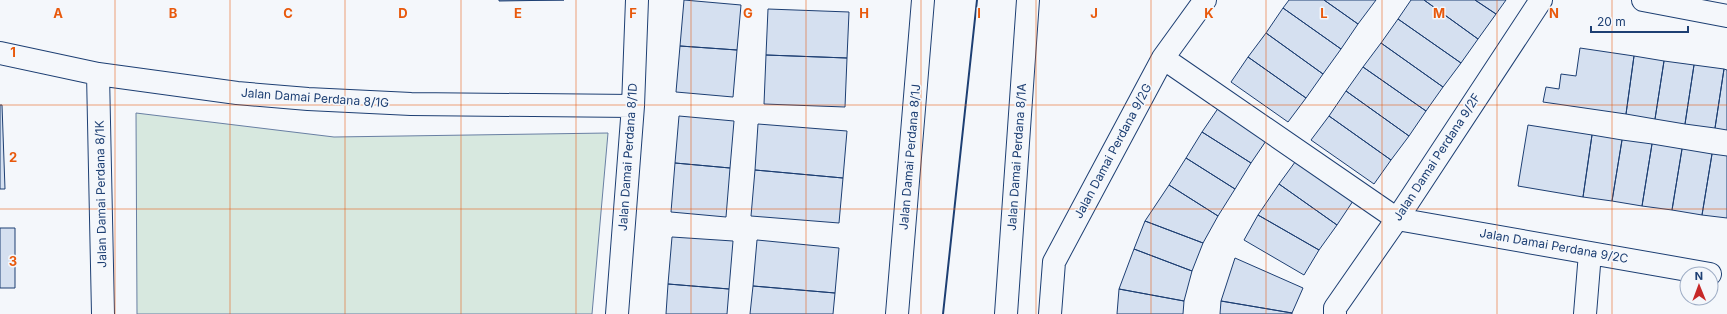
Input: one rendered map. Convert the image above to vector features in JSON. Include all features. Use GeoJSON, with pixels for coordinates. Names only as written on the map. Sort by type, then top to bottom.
{"type":"FeatureCollection","features":[{"type":"Feature","properties":{"kind":"street","name":"Jalan Damai Perdana 8/1D"},"geometry":{"type":"LineString","coordinates":[[617,314],[638,0]]}},
{"type":"Feature","properties":{"kind":"street","name":"Jalan Damai Perdana 8/1J"},"geometry":{"type":"LineString","coordinates":[[896,314],[922,0]]}},
{"type":"Feature","properties":{"kind":"street","name":"Jalan Damai Perdana 8/1A"},"geometry":{"type":"LineString","coordinates":[[1006,314],[1028,0]]}},
{"type":"Feature","properties":{"kind":"street","name":"Jalan Damai Perdana 9/2G"},"geometry":{"type":"LineString","coordinates":[[1050,314],[1054,262],[1163,58],[1205,0]]}},
{"type":"Feature","properties":{"kind":"street","name":"Jalan Damai Perdana 9/2F"},"geometry":{"type":"LineString","coordinates":[[1335,314],[1335,308],[1397,219],[1541,0]]}},
{"type":"Feature","properties":{"kind":"street"},"geometry":{"type":"LineString","coordinates":[[1643,0],[1727,16]]}},
{"type":"Feature","properties":{"kind":"street","name":"Jalan Damai Perdana 8/1G"},"geometry":{"type":"LineString","coordinates":[[0,53],[98,74],[237,93],[308,99],[410,104],[632,106]]}},
{"type":"Feature","properties":{"kind":"street"},"geometry":{"type":"LineString","coordinates":[[1163,58],[1397,219]]}},
{"type":"Feature","properties":{"kind":"street","name":"Jalan Damai Perdana 8/1K"},"geometry":{"type":"LineString","coordinates":[[98,74],[103,314]]}},
{"type":"Feature","properties":{"kind":"street","name":"Jalan Damai Perdana 9/2C"},"geometry":{"type":"LineString","coordinates":[[1397,219],[1679,268]]}},
{"type":"Feature","properties":{"kind":"street"},"geometry":{"type":"LineString","coordinates":[[1585,314],[1590,253]]}},
{"type":"Feature","properties":{"kind":"shaded area"},"geometry":{"type":"Polygon","coordinates":[[[136,113],[334,137],[608,133],[592,314],[137,314],[136,113]]]}},
{"type":"Feature","properties":{"kind":"building"},"geometry":{"type":"Polygon","coordinates":[[[499,0],[564,0],[499,1],[499,0]]]}},
{"type":"Feature","properties":{"kind":"building"},"geometry":{"type":"Polygon","coordinates":[[[684,0],[741,5],[737,50],[680,46],[684,0]]]}},
{"type":"Feature","properties":{"kind":"building"},"geometry":{"type":"Polygon","coordinates":[[[1289,0],[1324,0],[1358,24],[1341,49],[1283,8],[1289,0]]]}},
{"type":"Feature","properties":{"kind":"building"},"geometry":{"type":"Polygon","coordinates":[[[1324,0],[1376,0],[1358,24],[1324,0]]]}},
{"type":"Feature","properties":{"kind":"building"},"geometry":{"type":"Polygon","coordinates":[[[1411,0],[1424,0],[1478,39],[1461,63],[1398,19],[1411,0]]]}},
{"type":"Feature","properties":{"kind":"building"},"geometry":{"type":"Polygon","coordinates":[[[1424,0],[1475,0],[1496,14],[1478,39],[1424,0]]]}},
{"type":"Feature","properties":{"kind":"building"},"geometry":{"type":"Polygon","coordinates":[[[1475,0],[1506,0],[1496,14],[1475,0]]]}},
{"type":"Feature","properties":{"kind":"building"},"geometry":{"type":"Polygon","coordinates":[[[1283,8],[1341,49],[1323,74],[1266,33],[1283,8]]]}},
{"type":"Feature","properties":{"kind":"building"},"geometry":{"type":"Polygon","coordinates":[[[768,9],[849,12],[847,58],[766,55],[768,9]]]}},
{"type":"Feature","properties":{"kind":"building"},"geometry":{"type":"Polygon","coordinates":[[[1398,19],[1461,63],[1443,87],[1381,43],[1398,19]]]}},
{"type":"Feature","properties":{"kind":"building"},"geometry":{"type":"Polygon","coordinates":[[[1266,33],[1323,74],[1306,98],[1248,57],[1266,33]]]}},
{"type":"Feature","properties":{"kind":"building"},"geometry":{"type":"Polygon","coordinates":[[[1381,43],[1443,87],[1426,111],[1363,67],[1381,43]]]}},
{"type":"Feature","properties":{"kind":"building"},"geometry":{"type":"Polygon","coordinates":[[[680,46],[737,50],[733,97],[676,92],[680,46]]]}},
{"type":"Feature","properties":{"kind":"building"},"geometry":{"type":"Polygon","coordinates":[[[1580,48],[1634,56],[1626,114],[1543,102],[1546,87],[1559,89],[1561,74],[1576,76],[1580,48]]]}},
{"type":"Feature","properties":{"kind":"building"},"geometry":{"type":"Polygon","coordinates":[[[766,55],[847,58],[845,107],[764,104],[766,55]]]}},
{"type":"Feature","properties":{"kind":"building"},"geometry":{"type":"Polygon","coordinates":[[[1634,56],[1664,61],[1655,119],[1626,114],[1634,56]]]}},
{"type":"Feature","properties":{"kind":"building"},"geometry":{"type":"Polygon","coordinates":[[[1248,57],[1306,98],[1288,122],[1231,82],[1248,57]]]}},
{"type":"Feature","properties":{"kind":"building"},"geometry":{"type":"Polygon","coordinates":[[[1664,61],[1694,65],[1685,124],[1655,119],[1664,61]]]}},
{"type":"Feature","properties":{"kind":"building"},"geometry":{"type":"Polygon","coordinates":[[[1694,65],[1724,69],[1715,128],[1685,124],[1694,65]]]}},
{"type":"Feature","properties":{"kind":"building"},"geometry":{"type":"Polygon","coordinates":[[[1363,67],[1426,111],[1409,136],[1346,91],[1363,67]]]}},
{"type":"Feature","properties":{"kind":"building"},"geometry":{"type":"Polygon","coordinates":[[[1724,69],[1727,70],[1727,130],[1715,128],[1724,69]]]}},
{"type":"Feature","properties":{"kind":"building"},"geometry":{"type":"Polygon","coordinates":[[[1346,91],[1409,136],[1391,160],[1329,116],[1346,91]]]}},
{"type":"Feature","properties":{"kind":"building"},"geometry":{"type":"Polygon","coordinates":[[[1221,104],[1270,135],[1251,163],[1202,132],[1221,104]]]}},
{"type":"Feature","properties":{"kind":"building"},"geometry":{"type":"Polygon","coordinates":[[[0,105],[2,105],[5,189],[0,189],[0,105]]]}},
{"type":"Feature","properties":{"kind":"building"},"geometry":{"type":"Polygon","coordinates":[[[679,116],[734,121],[730,168],[675,163],[679,116]]]}},
{"type":"Feature","properties":{"kind":"building"},"geometry":{"type":"Polygon","coordinates":[[[1329,116],[1391,160],[1374,184],[1311,140],[1329,116]]]}},
{"type":"Feature","properties":{"kind":"building"},"geometry":{"type":"Polygon","coordinates":[[[758,124],[847,131],[843,178],[755,170],[758,124]]]}},
{"type":"Feature","properties":{"kind":"building"},"geometry":{"type":"Polygon","coordinates":[[[1528,125],[1592,135],[1583,197],[1518,186],[1528,125]]]}},
{"type":"Feature","properties":{"kind":"building"},"geometry":{"type":"Polygon","coordinates":[[[1202,132],[1251,163],[1235,189],[1186,158],[1202,132]]]}},
{"type":"Feature","properties":{"kind":"building"},"geometry":{"type":"Polygon","coordinates":[[[1592,135],[1622,140],[1612,201],[1583,197],[1592,135]]]}},
{"type":"Feature","properties":{"kind":"building"},"geometry":{"type":"Polygon","coordinates":[[[1622,140],[1652,144],[1642,206],[1612,201],[1622,140]]]}},
{"type":"Feature","properties":{"kind":"building"},"geometry":{"type":"Polygon","coordinates":[[[1652,144],[1682,149],[1672,210],[1642,206],[1652,144]]]}},
{"type":"Feature","properties":{"kind":"building"},"geometry":{"type":"Polygon","coordinates":[[[1682,149],[1712,154],[1702,215],[1672,210],[1682,149]]]}},
{"type":"Feature","properties":{"kind":"building"},"geometry":{"type":"Polygon","coordinates":[[[1712,154],[1727,156],[1727,218],[1702,215],[1712,154]]]}},
{"type":"Feature","properties":{"kind":"building"},"geometry":{"type":"Polygon","coordinates":[[[1186,158],[1235,189],[1218,216],[1169,185],[1186,158]]]}},
{"type":"Feature","properties":{"kind":"building"},"geometry":{"type":"Polygon","coordinates":[[[1298,158],[1355,198],[1337,225],[1279,184],[1298,158]]]}},
{"type":"Feature","properties":{"kind":"building"},"geometry":{"type":"Polygon","coordinates":[[[675,163],[730,168],[726,217],[671,212],[675,163]]]}},
{"type":"Feature","properties":{"kind":"building"},"geometry":{"type":"Polygon","coordinates":[[[755,170],[843,178],[839,223],[751,216],[755,170]]]}},
{"type":"Feature","properties":{"kind":"building"},"geometry":{"type":"Polygon","coordinates":[[[1279,184],[1337,225],[1319,250],[1258,215],[1279,184]]]}},
{"type":"Feature","properties":{"kind":"building"},"geometry":{"type":"Polygon","coordinates":[[[1169,185],[1218,216],[1203,243],[1145,221],[1169,185]]]}},
{"type":"Feature","properties":{"kind":"building"},"geometry":{"type":"Polygon","coordinates":[[[1258,215],[1319,250],[1304,275],[1244,240],[1258,215]]]}},
{"type":"Feature","properties":{"kind":"building"},"geometry":{"type":"Polygon","coordinates":[[[1145,221],[1203,243],[1192,271],[1134,249],[1145,221]]]}},
{"type":"Feature","properties":{"kind":"building"},"geometry":{"type":"Polygon","coordinates":[[[0,228],[15,228],[15,288],[0,288],[0,228]]]}},
{"type":"Feature","properties":{"kind":"building"},"geometry":{"type":"Polygon","coordinates":[[[672,237],[733,241],[729,289],[668,284],[672,237]]]}},
{"type":"Feature","properties":{"kind":"building"},"geometry":{"type":"Polygon","coordinates":[[[757,240],[839,248],[835,293],[753,286],[757,240]]]}},
{"type":"Feature","properties":{"kind":"building"},"geometry":{"type":"Polygon","coordinates":[[[1134,249],[1192,271],[1184,301],[1119,289],[1134,249]]]}},
{"type":"Feature","properties":{"kind":"building"},"geometry":{"type":"Polygon","coordinates":[[[1235,258],[1303,288],[1292,313],[1221,301],[1235,258]]]}},
{"type":"Feature","properties":{"kind":"building"},"geometry":{"type":"Polygon","coordinates":[[[668,284],[729,289],[727,314],[666,314],[668,284]]]}},
{"type":"Feature","properties":{"kind":"building"},"geometry":{"type":"Polygon","coordinates":[[[753,286],[835,293],[833,314],[750,314],[753,286]]]}},
{"type":"Feature","properties":{"kind":"building"},"geometry":{"type":"Polygon","coordinates":[[[1119,289],[1184,301],[1183,314],[1117,314],[1119,289]]]}},
{"type":"Feature","properties":{"kind":"building"},"geometry":{"type":"Polygon","coordinates":[[[1221,301],[1292,313],[1292,314],[1220,314],[1221,301]]]}},
{"type":"Feature","properties":{"kind":"wall"},"geometry":{"type":"LineString","coordinates":[[943,314],[977,0]]}}]}
